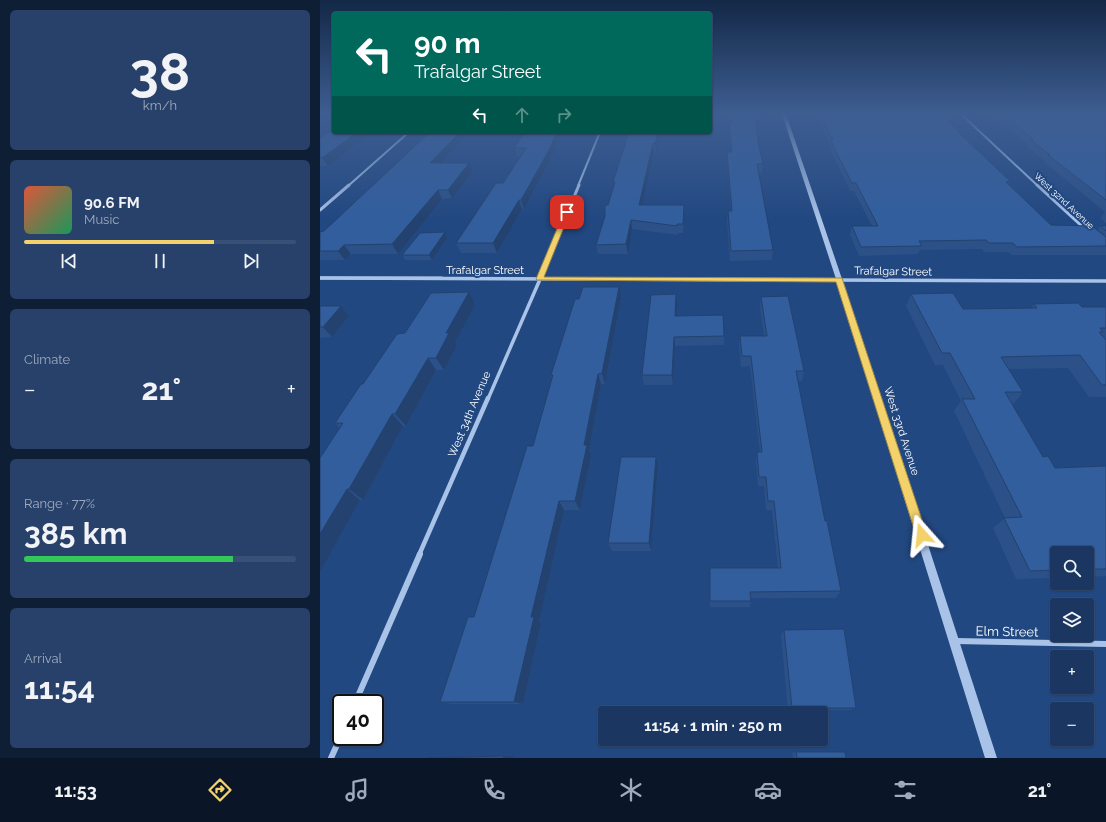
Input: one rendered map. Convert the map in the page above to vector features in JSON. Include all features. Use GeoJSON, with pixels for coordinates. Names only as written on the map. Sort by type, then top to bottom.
{"type":"FeatureCollection","features":[{"type":"Feature","properties":{"kind":"street"},"geometry":{"type":"LineString","coordinates":[[320,210],[389,149]]}},
{"type":"Feature","properties":{"kind":"street","name":"West 34th Avenue"},"geometry":{"type":"LineString","coordinates":[[359,694],[540,279],[593,149]]}},
{"type":"Feature","properties":{"kind":"street","name":"West 33rd Avenue"},"geometry":{"type":"LineString","coordinates":[[796,149],[956,641],[991,758]]}},
{"type":"Feature","properties":{"kind":"street","name":"West 32nd Avenue"},"geometry":{"type":"LineString","coordinates":[[999,149],[1089,233]]}},
{"type":"Feature","properties":{"kind":"street","name":"Trafalgar Street"},"geometry":{"type":"LineString","coordinates":[[320,278],[1106,281]]}},
{"type":"Feature","properties":{"kind":"street","name":"Elm Street"},"geometry":{"type":"LineString","coordinates":[[956,641],[1106,644]]}},
{"type":"Feature","properties":{"kind":"street"},"geometry":{"type":"LineString","coordinates":[[331,758],[336,746]]}},
{"type":"Feature","properties":{"kind":"building"},"geometry":{"type":"Polygon","coordinates":[[[320,149],[334,149],[322,158],[320,158],[320,149]]]}},
{"type":"Feature","properties":{"kind":"building"},"geometry":{"type":"Polygon","coordinates":[[[411,149],[443,149],[430,163],[469,163],[448,190],[438,190],[392,244],[344,245],[338,251],[320,251],[320,232],[324,231],[411,149]]]}},
{"type":"Feature","properties":{"kind":"building"},"geometry":{"type":"Polygon","coordinates":[[[525,149],[549,149],[521,200],[519,200],[493,243],[456,243],[496,183],[503,183],[525,149]]]}},
{"type":"Feature","properties":{"kind":"building"},"geometry":{"type":"Polygon","coordinates":[[[623,149],[652,149],[639,205],[684,205],[683,224],[677,224],[677,226],[631,220],[626,244],[596,245],[605,216],[605,205],[608,205],[615,182],[613,182],[623,149]]]}},
{"type":"Feature","properties":{"kind":"building"},"geometry":{"type":"Polygon","coordinates":[[[732,149],[760,149],[763,164],[757,164],[773,250],[731,251],[728,211],[732,211],[727,152],[732,152],[732,149]]]}},
{"type":"Feature","properties":{"kind":"building"},"geometry":{"type":"Polygon","coordinates":[[[835,149],[976,149],[1010,181],[1006,182],[1051,225],[1092,226],[1106,237],[1106,246],[1017,247],[1013,243],[989,243],[986,240],[919,241],[922,246],[861,247],[852,226],[878,226],[856,183],[852,183],[835,149]]]}},
{"type":"Feature","properties":{"kind":"building"},"geometry":{"type":"Polygon","coordinates":[[[1043,149],[1106,149],[1106,200],[1048,155],[1050,155],[1043,149]]]}},
{"type":"Feature","properties":{"kind":"building"},"geometry":{"type":"Polygon","coordinates":[[[1101,226],[1106,226],[1106,231],[1101,226]]]}},
{"type":"Feature","properties":{"kind":"building"},"geometry":{"type":"Polygon","coordinates":[[[445,232],[429,255],[402,255],[420,233],[445,232]]]}},
{"type":"Feature","properties":{"kind":"building"},"geometry":{"type":"Polygon","coordinates":[[[583,287],[619,287],[602,373],[598,374],[584,445],[587,445],[575,501],[559,501],[531,617],[534,617],[514,702],[440,702],[468,617],[474,617],[527,446],[533,446],[553,375],[551,375],[575,299],[579,299],[583,287]]]}},
{"type":"Feature","properties":{"kind":"building"},"geometry":{"type":"Polygon","coordinates":[[[469,292],[446,333],[449,333],[436,358],[428,358],[395,414],[392,414],[349,489],[347,489],[320,534],[320,458],[343,423],[335,423],[397,334],[405,333],[431,293],[469,292]]]}},
{"type":"Feature","properties":{"kind":"building"},"geometry":{"type":"Polygon","coordinates":[[[953,293],[963,309],[1037,308],[1034,304],[1078,303],[1082,307],[1106,307],[1106,328],[1100,328],[1103,332],[1099,332],[1106,340],[1106,385],[1102,385],[1080,355],[1001,357],[1023,392],[1005,392],[1043,457],[1048,456],[1055,468],[1106,466],[1106,569],[1094,569],[1094,546],[1050,546],[1050,570],[1030,571],[1004,518],[1022,517],[962,399],[975,399],[950,353],[942,353],[911,294],[953,293]]]}},
{"type":"Feature","properties":{"kind":"building"},"geometry":{"type":"Polygon","coordinates":[[[676,294],[675,316],[723,315],[724,336],[674,337],[672,375],[642,375],[651,295],[676,294]]]}},
{"type":"Feature","properties":{"kind":"building"},"geometry":{"type":"Polygon","coordinates":[[[788,296],[804,371],[796,371],[825,521],[827,521],[841,591],[750,592],[751,601],[710,601],[710,568],[781,568],[774,501],[768,501],[766,477],[759,477],[757,452],[762,452],[751,356],[742,356],[740,336],[767,336],[761,297],[788,296]]]}},
{"type":"Feature","properties":{"kind":"building"},"geometry":{"type":"Polygon","coordinates":[[[320,306],[341,306],[323,327],[320,327],[320,306]]]}},
{"type":"Feature","properties":{"kind":"building"},"geometry":{"type":"Polygon","coordinates":[[[621,457],[656,457],[649,543],[608,543],[621,457]]]}},
{"type":"Feature","properties":{"kind":"building"},"geometry":{"type":"Polygon","coordinates":[[[844,629],[856,708],[792,706],[784,630],[844,629]]]}},
{"type":"Feature","properties":{"kind":"building"},"geometry":{"type":"Polygon","coordinates":[[[796,752],[845,752],[846,758],[797,758],[796,752]]]}},
{"type":"Feature","properties":{"kind":"building"},"geometry":{"type":"Polygon","coordinates":[[[504,756],[503,758],[427,758],[504,756]]]}},
{"type":"Feature","properties":{"kind":"route"},"geometry":{"type":"LineString","coordinates":[[567,212],[540,279],[839,279],[922,535]]}}]}
